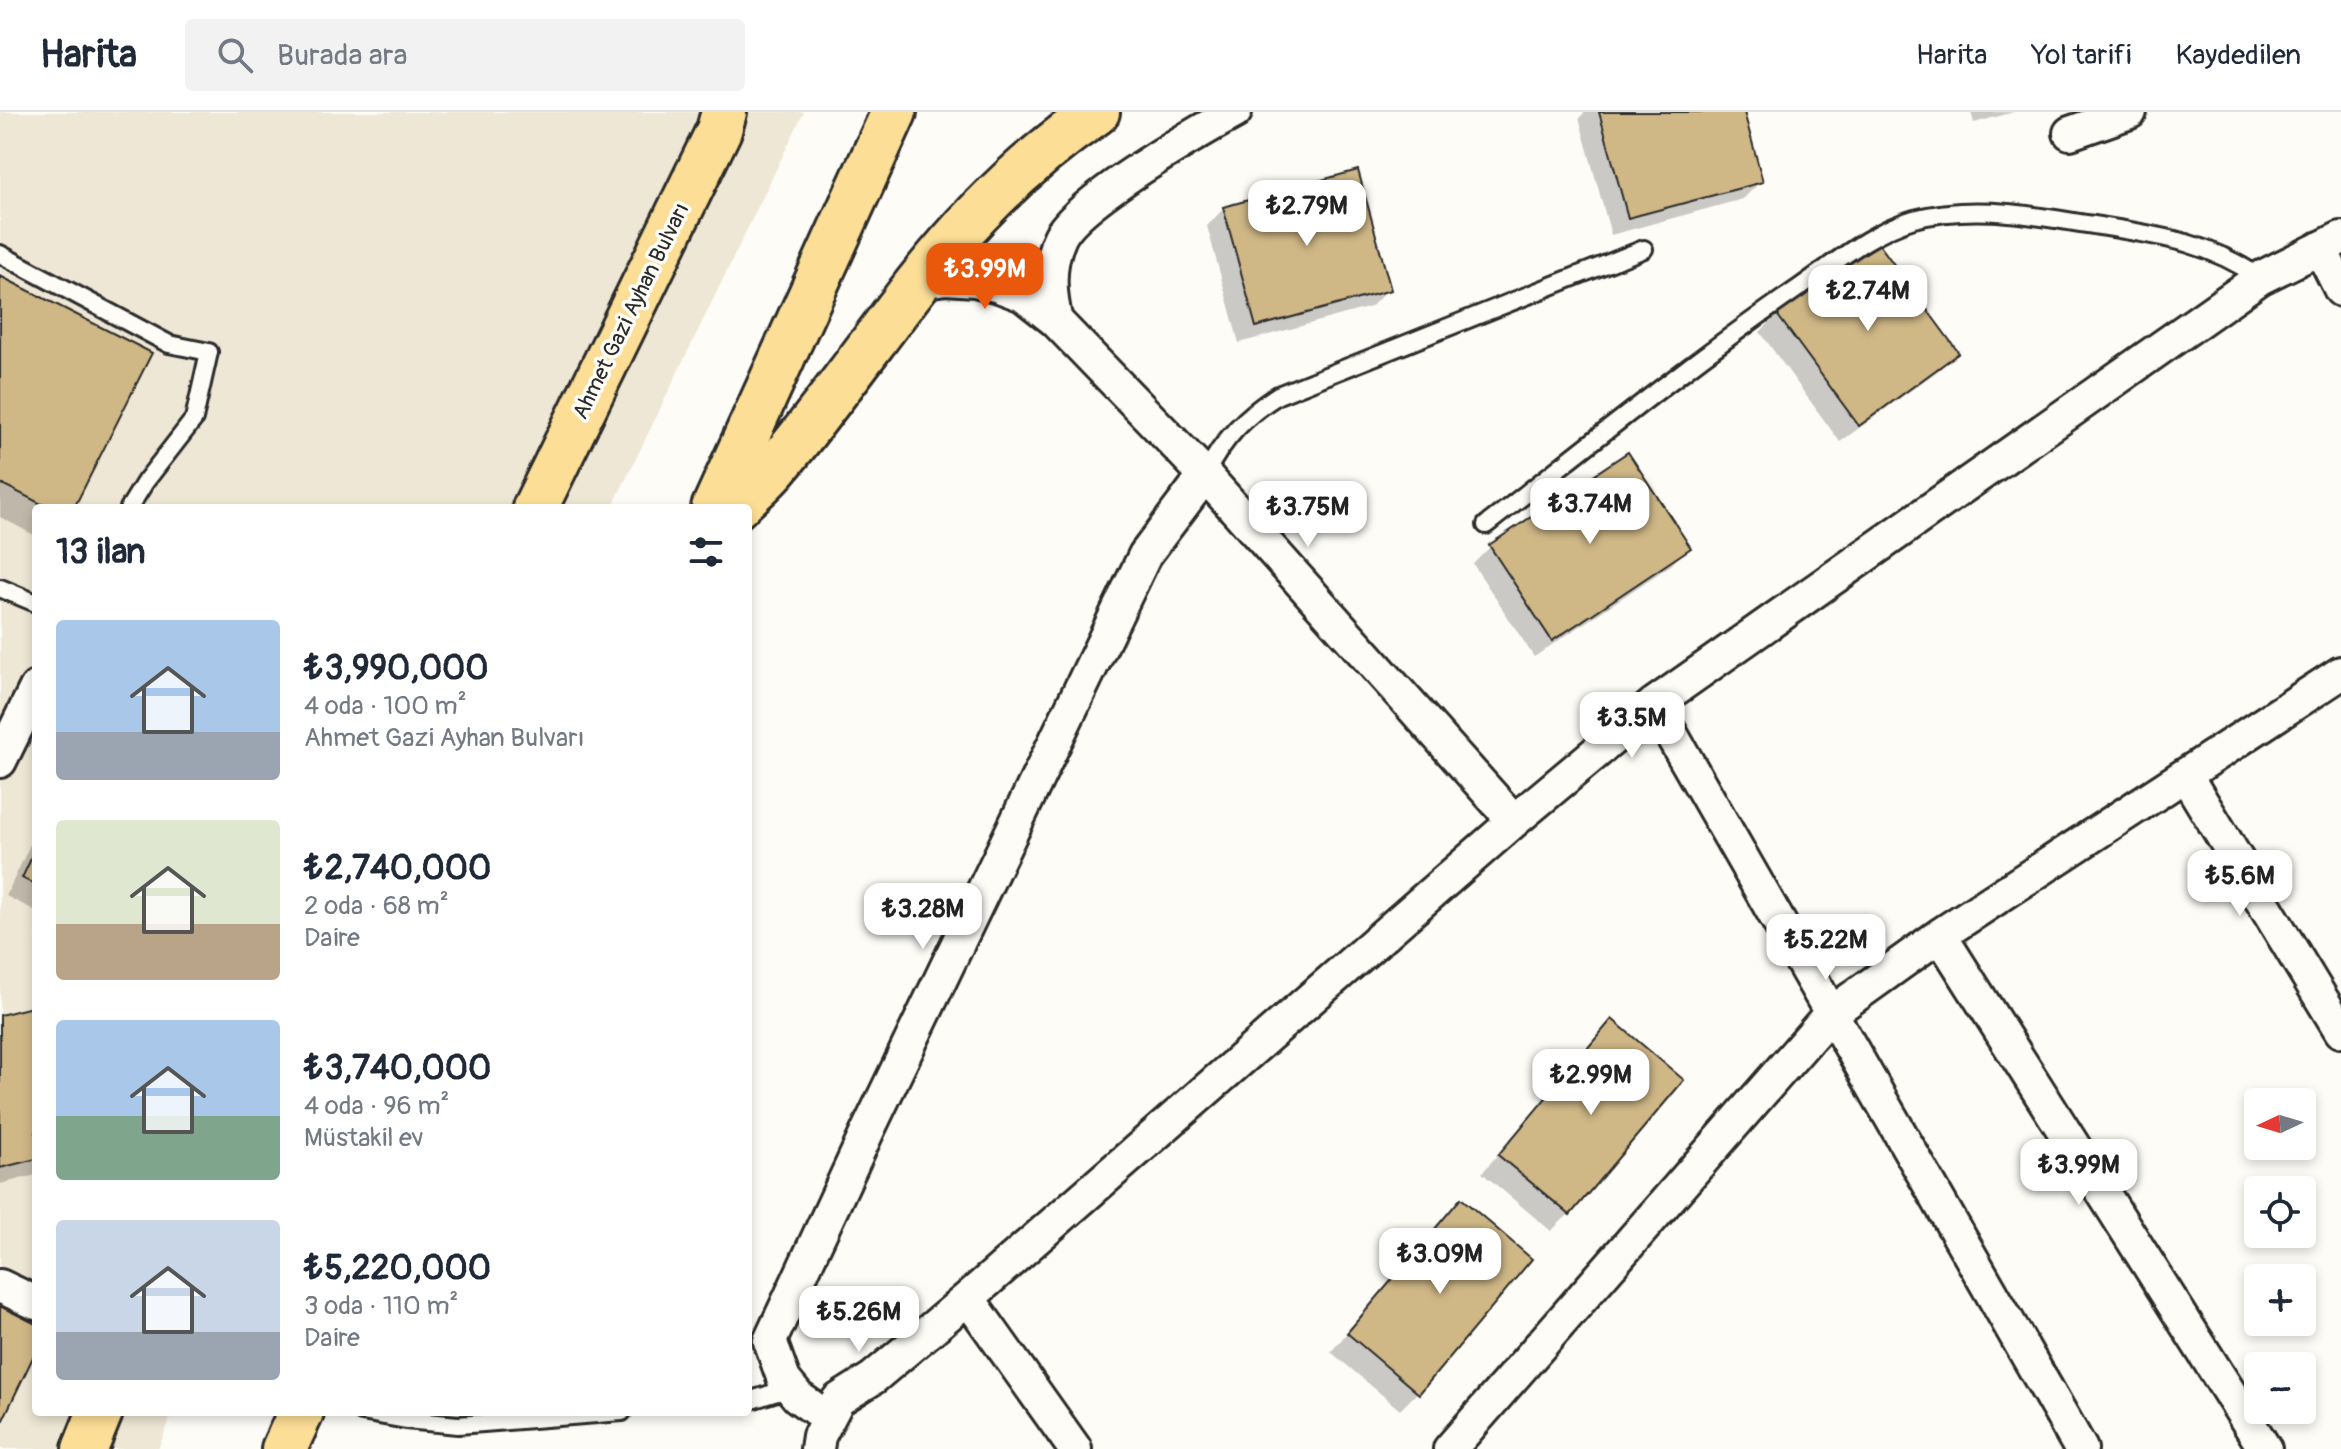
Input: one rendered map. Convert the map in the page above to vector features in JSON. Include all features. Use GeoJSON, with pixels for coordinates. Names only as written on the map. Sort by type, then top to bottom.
{"type":"FeatureCollection","features":[{"type":"Feature","properties":{"kind":"main road","name":"Ahmet Gazi Ayhan Bulvarı"},"geometry":{"type":"LineString","coordinates":[[537,504],[719,130],[724,112]]}},
{"type":"Feature","properties":{"kind":"main road"},"geometry":{"type":"LineString","coordinates":[[716,504],[894,112]]}},
{"type":"Feature","properties":{"kind":"main road"},"geometry":{"type":"LineString","coordinates":[[738,504],[776,468],[918,282],[957,237],[1042,155],[1097,112]]}},
{"type":"Feature","properties":{"kind":"main road"},"geometry":{"type":"LineString","coordinates":[[85,1449],[98,1416]]}},
{"type":"Feature","properties":{"kind":"main road"},"geometry":{"type":"LineString","coordinates":[[284,1449],[299,1416]]}},
{"type":"Feature","properties":{"kind":"street"},"geometry":{"type":"LineString","coordinates":[[1056,321],[1050,274],[1060,238],[1069,222],[1173,148],[1235,112]]}},
{"type":"Feature","properties":{"kind":"street"},"geometry":{"type":"LineString","coordinates":[[2070,133],[2130,112]]}},
{"type":"Feature","properties":{"kind":"street"},"geometry":{"type":"LineString","coordinates":[[817,1449],[819,1436],[838,1400],[873,1378],[968,1298],[1514,821],[1654,704],[2260,278],[2330,243],[2341,290]]}},
{"type":"Feature","properties":{"kind":"street"},"geometry":{"type":"LineString","coordinates":[[918,282],[946,278],[999,286],[1023,295],[1056,321],[1205,475],[1514,821]]}},
{"type":"Feature","properties":{"kind":"street"},"geometry":{"type":"LineString","coordinates":[[828,1418],[790,1388],[770,1341],[1145,555],[1205,475]]}},
{"type":"Feature","properties":{"kind":"street"},"geometry":{"type":"LineString","coordinates":[[1450,1449],[1830,1014],[1940,935],[2341,673]]}},
{"type":"Feature","properties":{"kind":"street"},"geometry":{"type":"LineString","coordinates":[[0,761],[32,695]]}},
{"type":"Feature","properties":{"kind":"street"},"geometry":{"type":"LineString","coordinates":[[1654,704],[2081,1449]]}},
{"type":"Feature","properties":{"kind":"street"},"geometry":{"type":"LineString","coordinates":[[2186,776],[2341,1031]]}},
{"type":"Feature","properties":{"kind":"street"},"geometry":{"type":"LineString","coordinates":[[1940,935],[2265,1449]]}},
{"type":"Feature","properties":{"kind":"street"},"geometry":{"type":"LineString","coordinates":[[0,1286],[32,1301]]}},
{"type":"Feature","properties":{"kind":"street"},"geometry":{"type":"LineString","coordinates":[[968,1298],[1075,1449]]}},
{"type":"Feature","properties":{"kind":"lane"},"geometry":{"type":"LineString","coordinates":[[1486,525],[1739,329],[1884,229],[1955,211],[1997,211],[2176,239],[2238,263],[2260,278]]}},
{"type":"Feature","properties":{"kind":"lane"},"geometry":{"type":"LineString","coordinates":[[1205,475],[1216,452],[1231,432],[1253,411],[1278,395],[1644,249]]}},
{"type":"Feature","properties":{"kind":"lane"},"geometry":{"type":"LineString","coordinates":[[0,254],[169,344],[209,352],[194,419],[131,504]]}},
{"type":"Feature","properties":{"kind":"lane"},"geometry":{"type":"LineString","coordinates":[[0,588],[32,601]]}},
{"type":"Feature","properties":{"kind":"lane"},"geometry":{"type":"LineString","coordinates":[[752,1400],[790,1388]]}},
{"type":"Feature","properties":{"kind":"lane"},"geometry":{"type":"LineString","coordinates":[[384,1416],[458,1425],[572,1416]]}},
{"type":"Feature","properties":{"kind":"shaded area"},"geometry":{"type":"Polygon","coordinates":[[[0,112],[804,112],[614,504],[32,504],[32,1416],[171,1416],[158,1449],[0,1449],[0,112]]]}},
{"type":"Feature","properties":{"kind":"building"},"geometry":{"type":"Polygon","coordinates":[[[1599,112],[1744,112],[1763,182],[1628,218],[1599,112]]]}},
{"type":"Feature","properties":{"kind":"building"},"geometry":{"type":"Polygon","coordinates":[[[1358,170],[1391,290],[1256,327],[1223,207],[1358,170]]]}},
{"type":"Feature","properties":{"kind":"building"},"geometry":{"type":"Polygon","coordinates":[[[1876,240],[1959,353],[1859,426],[1776,313],[1876,240]]]}},
{"type":"Feature","properties":{"kind":"building"},"geometry":{"type":"Polygon","coordinates":[[[0,276],[152,353],[76,504],[41,504],[0,483],[0,276]]]}},
{"type":"Feature","properties":{"kind":"building"},"geometry":{"type":"Polygon","coordinates":[[[1628,452],[1691,548],[1552,641],[1489,545],[1628,452]]]}},
{"type":"Feature","properties":{"kind":"building"},"geometry":{"type":"Polygon","coordinates":[[[32,857],[32,883],[22,878],[32,857]]]}},
{"type":"Feature","properties":{"kind":"building"},"geometry":{"type":"Polygon","coordinates":[[[32,1007],[32,1160],[0,1168],[0,1015],[32,1007]]]}},
{"type":"Feature","properties":{"kind":"building"},"geometry":{"type":"Polygon","coordinates":[[[1612,1019],[1684,1080],[1570,1215],[1498,1155],[1612,1019]]]}},
{"type":"Feature","properties":{"kind":"building"},"geometry":{"type":"Polygon","coordinates":[[[1461,1198],[1532,1259],[1419,1394],[1347,1333],[1461,1198]]]}},
{"type":"Feature","properties":{"kind":"building"},"geometry":{"type":"Polygon","coordinates":[[[0,1306],[32,1322],[32,1359],[0,1426],[0,1306]]]}}]}
